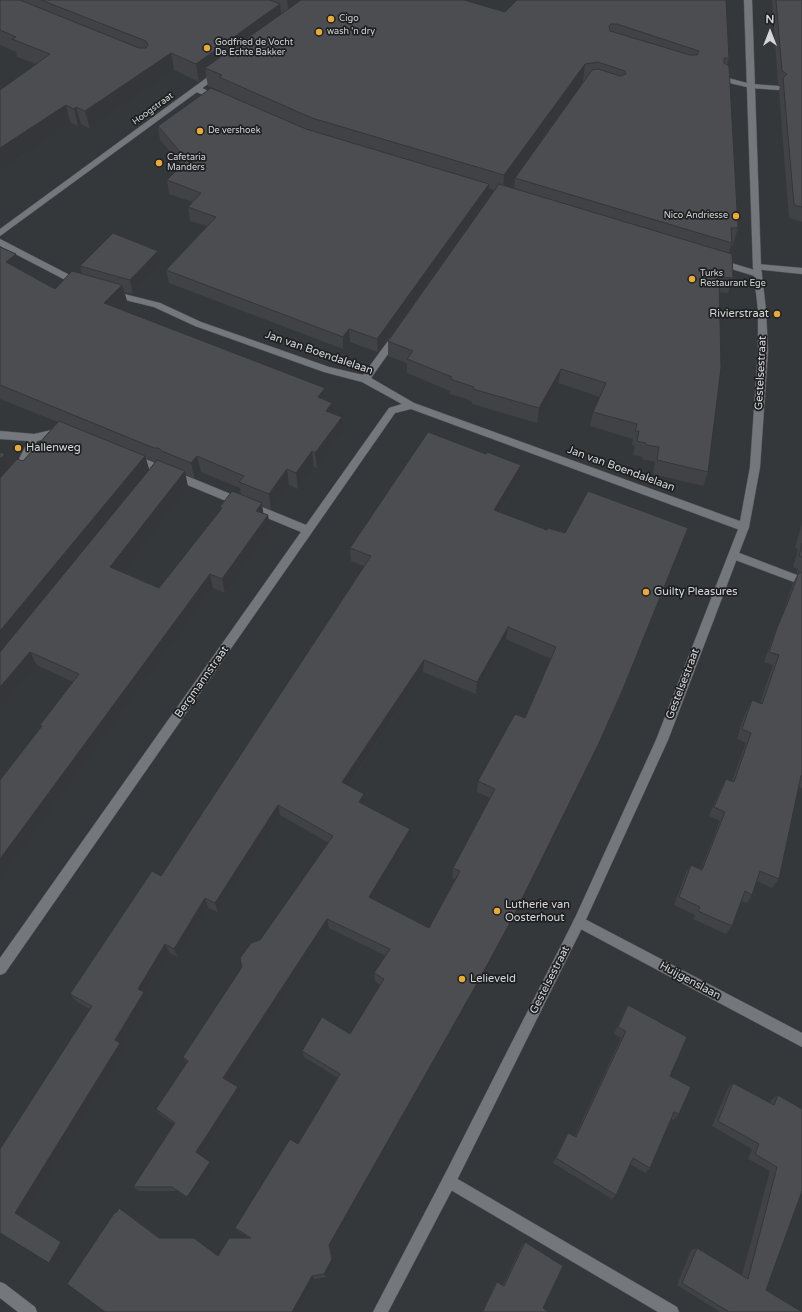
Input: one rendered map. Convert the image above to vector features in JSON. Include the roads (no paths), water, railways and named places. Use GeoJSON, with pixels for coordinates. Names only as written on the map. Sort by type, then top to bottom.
{"type":"FeatureCollection","features":[{"type":"Feature","properties":{"kind":"street","name":"Gestelsestraat"},"geometry":{"type":"LineString","coordinates":[[380,1312],[579,922],[662,740],[744,527],[755,467],[763,351],[757,271],[748,0]]}},
{"type":"Feature","properties":{"kind":"street","name":"Hoogstraat"},"geometry":{"type":"LineString","coordinates":[[0,233],[225,69]]}},
{"type":"Feature","properties":{"kind":"street"},"geometry":{"type":"LineString","coordinates":[[724,79],[751,86],[778,88]]}},
{"type":"Feature","properties":{"kind":"street"},"geometry":{"type":"LineString","coordinates":[[197,89],[229,103]]}},
{"type":"Feature","properties":{"kind":"street"},"geometry":{"type":"LineString","coordinates":[[0,242],[84,286],[91,288]]}},
{"type":"Feature","properties":{"kind":"street"},"geometry":{"type":"LineString","coordinates":[[706,258],[757,271],[802,270]]}},
{"type":"Feature","properties":{"kind":"street","name":"Jan van Boendalelaan"},"geometry":{"type":"LineString","coordinates":[[106,292],[157,305],[198,324],[327,370],[365,379],[411,405],[744,527]]}},
{"type":"Feature","properties":{"kind":"street"},"geometry":{"type":"LineString","coordinates":[[365,379],[401,328]]}},
{"type":"Feature","properties":{"kind":"street","name":"Bergmannstraat"},"geometry":{"type":"LineString","coordinates":[[0,969],[392,410],[411,405]]}},
{"type":"Feature","properties":{"kind":"street"},"geometry":{"type":"LineString","coordinates":[[0,435],[34,438],[64,431],[72,434]]}},
{"type":"Feature","properties":{"kind":"street"},"geometry":{"type":"LineString","coordinates":[[0,492],[18,471],[34,438]]}},
{"type":"Feature","properties":{"kind":"street"},"geometry":{"type":"LineString","coordinates":[[123,454],[308,530]]}},
{"type":"Feature","properties":{"kind":"street"},"geometry":{"type":"LineString","coordinates":[[150,480],[160,468]]}},
{"type":"Feature","properties":{"kind":"street"},"geometry":{"type":"LineString","coordinates":[[734,555],[802,581]]}},
{"type":"Feature","properties":{"kind":"street","name":"Huijgenslaan"},"geometry":{"type":"LineString","coordinates":[[579,922],[802,1040]]}},
{"type":"Feature","properties":{"kind":"street"},"geometry":{"type":"LineString","coordinates":[[448,1181],[672,1312]]}},
{"type":"Feature","properties":{"kind":"street"},"geometry":{"type":"LineString","coordinates":[[0,1290],[30,1312]]}},
{"type":"Feature","properties":{"kind":"place","name":"Cigo"},"geometry":{"type":"Point","coordinates":[331,19]}},
{"type":"Feature","properties":{"kind":"place","name":"wash 'n dry"},"geometry":{"type":"Point","coordinates":[319,32]}},
{"type":"Feature","properties":{"kind":"place","name":"Godfried de Vocht De Echte Bakker"},"geometry":{"type":"Point","coordinates":[207,48]}},
{"type":"Feature","properties":{"kind":"place","name":"De vershoek"},"geometry":{"type":"Point","coordinates":[200,131]}},
{"type":"Feature","properties":{"kind":"place","name":"Cafetaria Manders"},"geometry":{"type":"Point","coordinates":[159,163]}},
{"type":"Feature","properties":{"kind":"place","name":"Nico Andriesse"},"geometry":{"type":"Point","coordinates":[736,216]}},
{"type":"Feature","properties":{"kind":"place","name":"Turks Restaurant Ege"},"geometry":{"type":"Point","coordinates":[692,279]}},
{"type":"Feature","properties":{"kind":"place","name":"Rivierstraat"},"geometry":{"type":"Point","coordinates":[777,314]}},
{"type":"Feature","properties":{"kind":"place","name":"Hallenweg"},"geometry":{"type":"Point","coordinates":[18,448]}},
{"type":"Feature","properties":{"kind":"place","name":"Guilty Pleasures"},"geometry":{"type":"Point","coordinates":[646,592]}},
{"type":"Feature","properties":{"kind":"place","name":"Lutherie van Oosterhout"},"geometry":{"type":"Point","coordinates":[497,911]}},
{"type":"Feature","properties":{"kind":"place","name":"Lelieveld"},"geometry":{"type":"Point","coordinates":[462,979]}}]}
